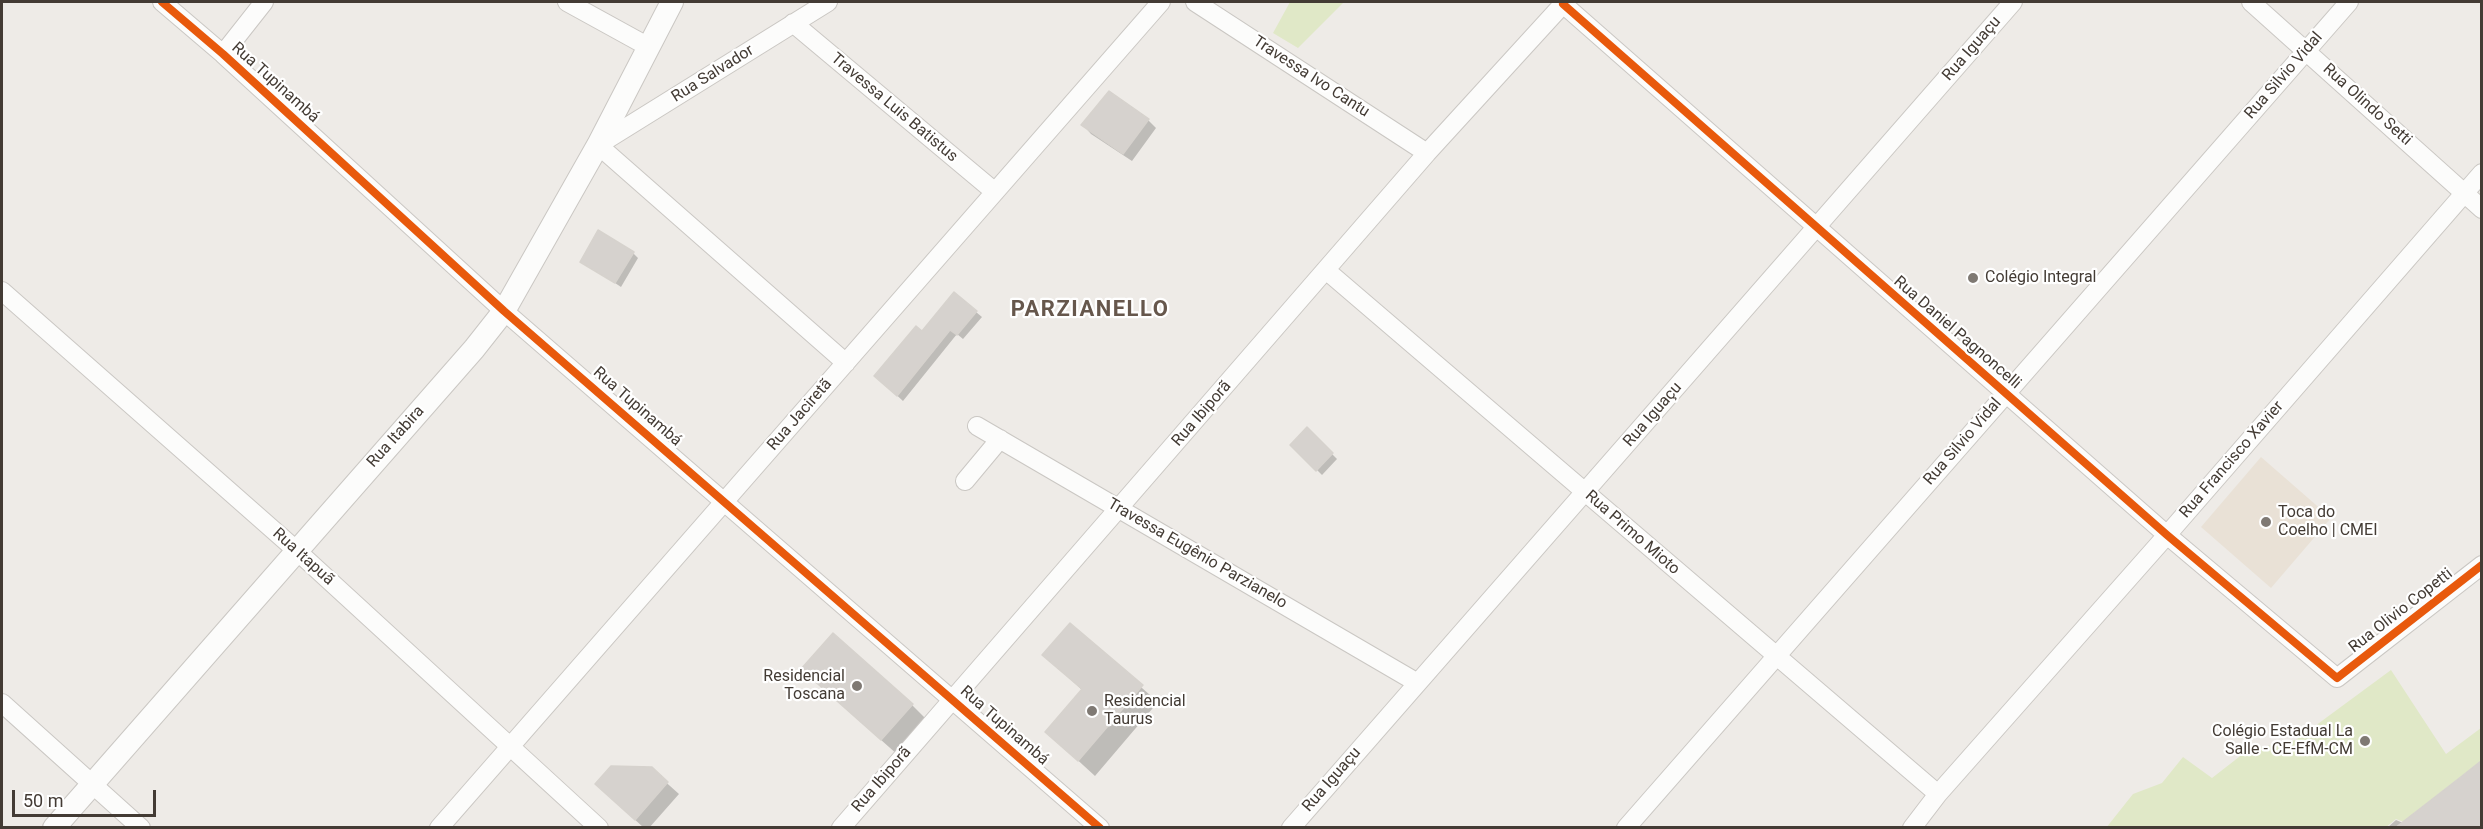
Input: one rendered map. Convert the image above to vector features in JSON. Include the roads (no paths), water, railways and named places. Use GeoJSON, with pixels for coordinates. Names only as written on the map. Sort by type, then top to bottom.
{"type":"FeatureCollection","features":[{"type":"Feature","properties":{"kind":"street","name":"Rua Tupinambá"},"geometry":{"type":"LineString","coordinates":[[162,2],[223,54],[504,311],[1100,828]]}},
{"type":"Feature","properties":{"kind":"street"},"geometry":{"type":"LineString","coordinates":[[223,54],[264,2]]}},
{"type":"Feature","properties":{"kind":"street"},"geometry":{"type":"LineString","coordinates":[[567,2],[647,46]]}},
{"type":"Feature","properties":{"kind":"street","name":"Rua Itabira"},"geometry":{"type":"LineString","coordinates":[[54,828],[504,311],[598,145],[647,46],[672,2]]}},
{"type":"Feature","properties":{"kind":"street","name":"Rua Salvador"},"geometry":{"type":"LineString","coordinates":[[598,145],[828,2]]}},
{"type":"Feature","properties":{"kind":"street","name":"Rua Jaciretã"},"geometry":{"type":"LineString","coordinates":[[439,828],[1161,2]]}},
{"type":"Feature","properties":{"kind":"street","name":"Travessa Ivo Cantu"},"geometry":{"type":"LineString","coordinates":[[1195,2],[1427,153]]}},
{"type":"Feature","properties":{"kind":"street","name":"Rua Ibiporã"},"geometry":{"type":"LineString","coordinates":[[841,828],[1327,271],[1427,153],[1564,2]]}},
{"type":"Feature","properties":{"kind":"street","name":"Rua Daniel Pagnoncelli"},"geometry":{"type":"LineString","coordinates":[[1564,2],[2167,536],[2337,678]]}},
{"type":"Feature","properties":{"kind":"street","name":"Rua Iguaçu"},"geometry":{"type":"LineString","coordinates":[[1291,828],[1416,682],[2013,2]]}},
{"type":"Feature","properties":{"kind":"street","name":"Rua Olindo Setti"},"geometry":{"type":"LineString","coordinates":[[2252,2],[2481,209]]}},
{"type":"Feature","properties":{"kind":"street","name":"Rua Silvio Vidal"},"geometry":{"type":"LineString","coordinates":[[1626,828],[2349,2]]}},
{"type":"Feature","properties":{"kind":"street","name":"Travessa Luis Batistus"},"geometry":{"type":"LineString","coordinates":[[793,23],[995,192]]}},
{"type":"Feature","properties":{"kind":"street"},"geometry":{"type":"LineString","coordinates":[[598,145],[846,363]]}},
{"type":"Feature","properties":{"kind":"street","name":"Rua Francisco Xavier"},"geometry":{"type":"LineString","coordinates":[[1912,828],[1938,794],[2167,536],[2481,173]]}},
{"type":"Feature","properties":{"kind":"street","name":"Rua Primo Mioto"},"geometry":{"type":"LineString","coordinates":[[1327,271],[1938,794]]}},
{"type":"Feature","properties":{"kind":"street","name":"Rua Itapuã"},"geometry":{"type":"LineString","coordinates":[[2,291],[296,550],[599,828]]}},
{"type":"Feature","properties":{"kind":"street","name":"Travessa Eugênio Parzianelo"},"geometry":{"type":"LineString","coordinates":[[977,426],[1416,682]]}},
{"type":"Feature","properties":{"kind":"street"},"geometry":{"type":"LineString","coordinates":[[965,481],[1000,439]]}},
{"type":"Feature","properties":{"kind":"street","name":"Rua Olivio Copetti"},"geometry":{"type":"LineString","coordinates":[[2337,678],[2481,566]]}},
{"type":"Feature","properties":{"kind":"street"},"geometry":{"type":"LineString","coordinates":[[2,703],[141,828]]}},
{"type":"Feature","properties":{"kind":"place","name":"Colégio Integral"},"geometry":{"type":"Point","coordinates":[1973,278]}},
{"type":"Feature","properties":{"kind":"place","name":"Toca do Coelho | CMEI"},"geometry":{"type":"Point","coordinates":[2266,522]}},
{"type":"Feature","properties":{"kind":"place","name":"Residencial Toscana"},"geometry":{"type":"Point","coordinates":[857,686]}},
{"type":"Feature","properties":{"kind":"place","name":"Residencial Taurus"},"geometry":{"type":"Point","coordinates":[1092,711]}},
{"type":"Feature","properties":{"kind":"place","name":"Colégio Estadual La Salle - CE-EfM-CM"},"geometry":{"type":"Point","coordinates":[2365,741]}},
{"type":"Feature","properties":{"kind":"district","name":"PARZIANELLO"},"geometry":{"type":"Point","coordinates":[1090,310]}}]}
